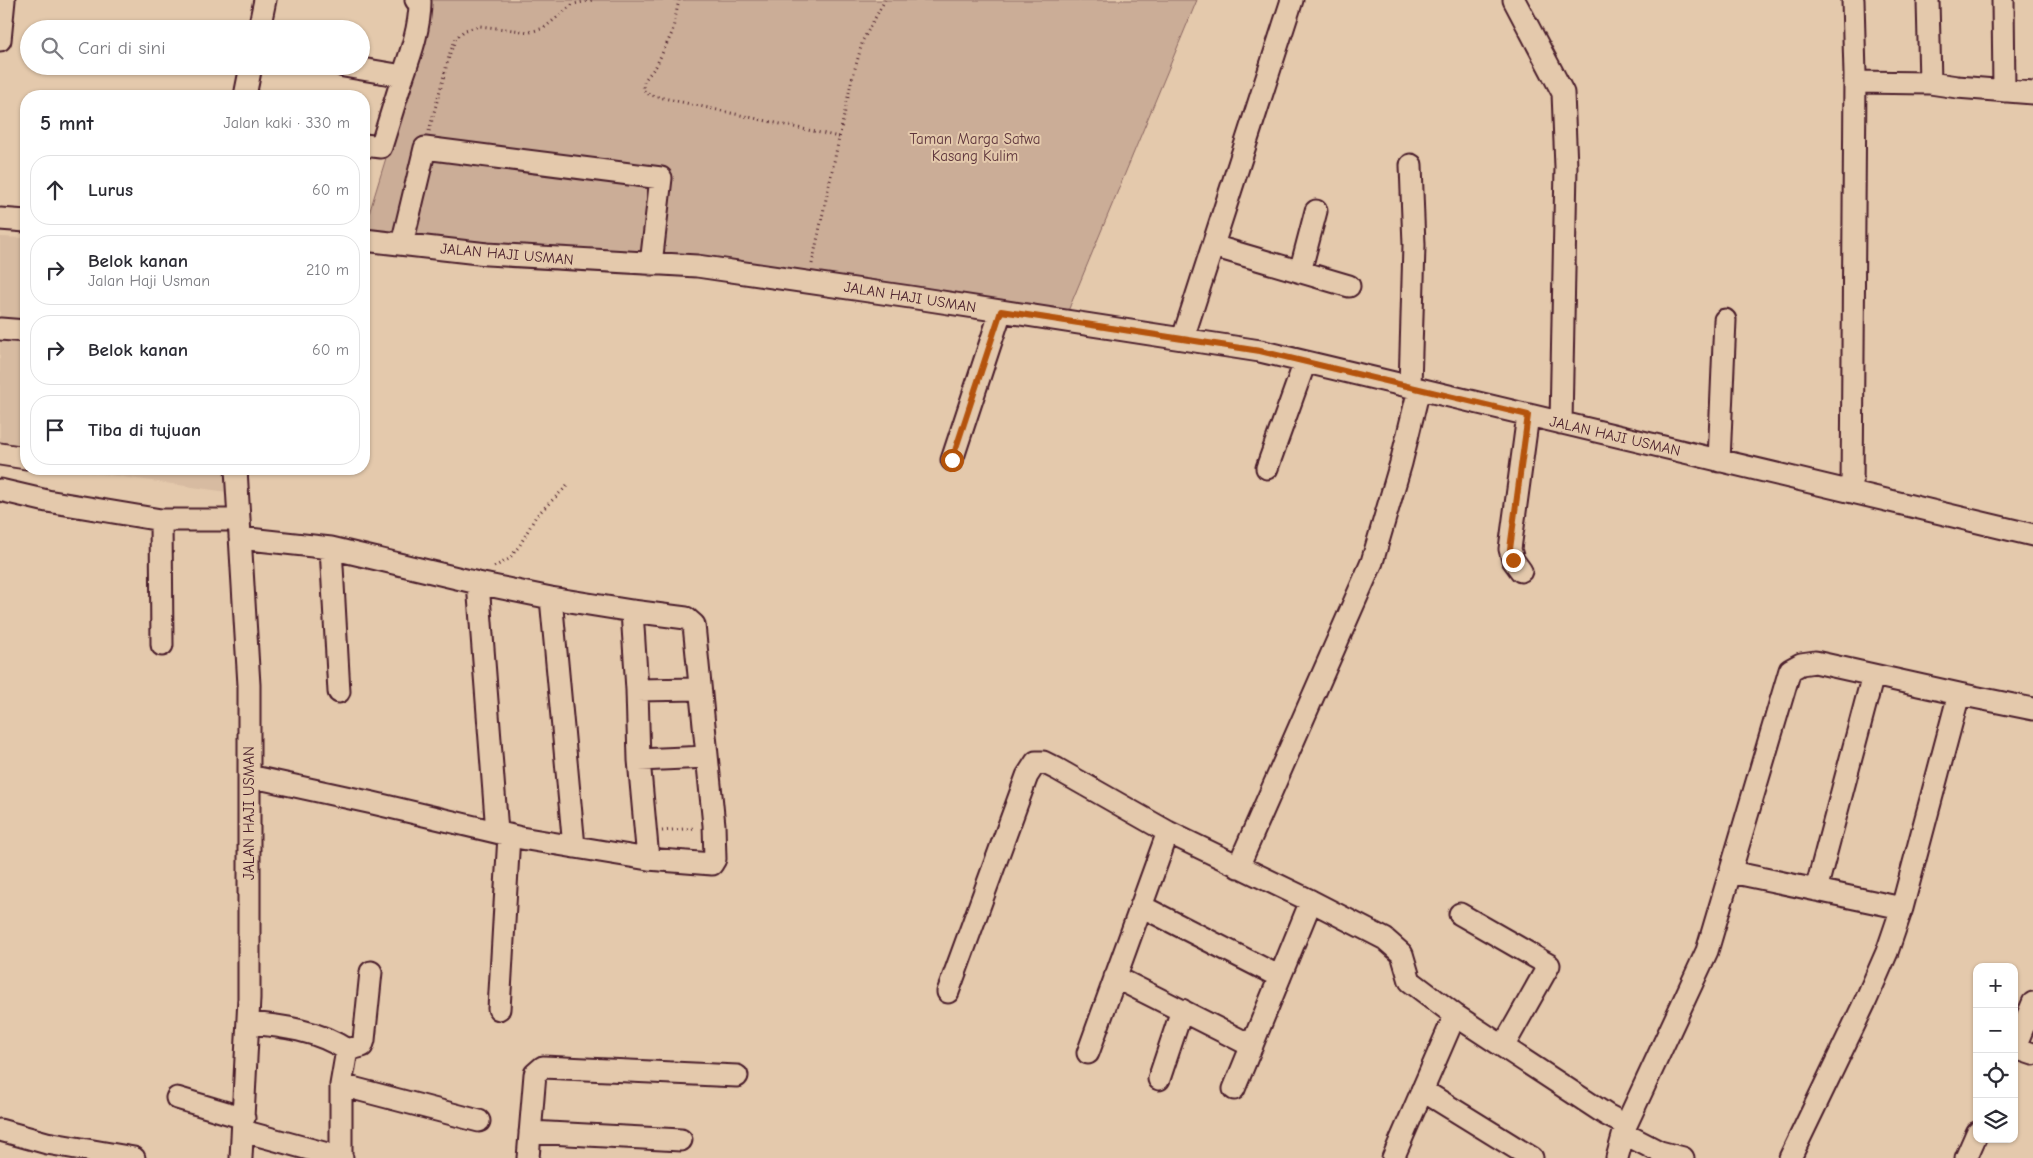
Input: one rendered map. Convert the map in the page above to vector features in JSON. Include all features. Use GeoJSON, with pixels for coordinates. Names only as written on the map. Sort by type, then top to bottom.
{"type":"FeatureCollection","features":[{"type":"Feature","properties":{"kind":"street"},"geometry":{"type":"LineString","coordinates":[[0,40],[4,0]]}},
{"type":"Feature","properties":{"kind":"street"},"geometry":{"type":"LineString","coordinates":[[261,20],[265,0]]}},
{"type":"Feature","properties":{"kind":"street"},"geometry":{"type":"LineString","coordinates":[[370,146],[381,147],[414,44],[420,2],[416,0]]}},
{"type":"Feature","properties":{"kind":"street"},"geometry":{"type":"LineString","coordinates":[[1183,338],[1292,0]]}},
{"type":"Feature","properties":{"kind":"street"},"geometry":{"type":"LineString","coordinates":[[1514,0],[1563,93],[1565,109],[1566,167],[1561,423]]}},
{"type":"Feature","properties":{"kind":"street"},"geometry":{"type":"LineString","coordinates":[[1852,0],[1854,82],[1852,492]]}},
{"type":"Feature","properties":{"kind":"street"},"geometry":{"type":"LineString","coordinates":[[1928,0],[1930,83]]}},
{"type":"Feature","properties":{"kind":"street"},"geometry":{"type":"LineString","coordinates":[[2003,0],[2004,91]]}},
{"type":"Feature","properties":{"kind":"street"},"geometry":{"type":"LineString","coordinates":[[370,70],[403,76]]}},
{"type":"Feature","properties":{"kind":"street"},"geometry":{"type":"LineString","coordinates":[[246,90],[249,75]]}},
{"type":"Feature","properties":{"kind":"street"},"geometry":{"type":"LineString","coordinates":[[1854,82],[1930,83],[2033,93]]}},
{"type":"Feature","properties":{"kind":"street"},"geometry":{"type":"LineString","coordinates":[[402,244],[425,148],[661,178],[651,264]]}},
{"type":"Feature","properties":{"kind":"street"},"geometry":{"type":"LineString","coordinates":[[1238,867],[1372,562],[1401,463],[1414,388],[1414,246],[1411,165]]}},
{"type":"Feature","properties":{"kind":"street"},"geometry":{"type":"LineString","coordinates":[[1300,272],[1316,210]]}},
{"type":"Feature","properties":{"kind":"street"},"geometry":{"type":"LineString","coordinates":[[0,219],[20,221]]}},
{"type":"Feature","properties":{"kind":"street","name":"JALAN HAJI USMAN"},"geometry":{"type":"LineString","coordinates":[[370,241],[487,254],[697,266],[1260,351],[2033,535]]}},
{"type":"Feature","properties":{"kind":"street"},"geometry":{"type":"LineString","coordinates":[[1213,246],[1349,286]]}},
{"type":"Feature","properties":{"kind":"street"},"geometry":{"type":"LineString","coordinates":[[952,460],[1001,311]]}},
{"type":"Feature","properties":{"kind":"street"},"geometry":{"type":"LineString","coordinates":[[1719,461],[1725,320]]}},
{"type":"Feature","properties":{"kind":"street"},"geometry":{"type":"LineString","coordinates":[[0,329],[20,331]]}},
{"type":"Feature","properties":{"kind":"street"},"geometry":{"type":"LineString","coordinates":[[1267,468],[1305,362]]}},
{"type":"Feature","properties":{"kind":"street"},"geometry":{"type":"LineString","coordinates":[[1521,572],[1513,560],[1510,549],[1528,415]]}},
{"type":"Feature","properties":{"kind":"street"},"geometry":{"type":"LineString","coordinates":[[0,454],[20,457]]}},
{"type":"Feature","properties":{"kind":"street","name":"JALAN HAJI USMAN"},"geometry":{"type":"LineString","coordinates":[[236,475],[249,685],[248,1023],[241,1158]]}},
{"type":"Feature","properties":{"kind":"street"},"geometry":{"type":"LineString","coordinates":[[0,490],[47,501],[161,520],[240,529],[551,598],[686,618],[694,625],[714,826],[715,859],[712,864],[706,865],[648,859],[574,847],[503,834],[249,776]]}},
{"type":"Feature","properties":{"kind":"street"},"geometry":{"type":"LineString","coordinates":[[161,520],[162,645]]}},
{"type":"Feature","properties":{"kind":"street"},"geometry":{"type":"LineString","coordinates":[[331,548],[339,692]]}},
{"type":"Feature","properties":{"kind":"street"},"geometry":{"type":"LineString","coordinates":[[474,582],[503,834],[498,1010]]}},
{"type":"Feature","properties":{"kind":"street"},"geometry":{"type":"LineString","coordinates":[[551,598],[574,847]]}},
{"type":"Feature","properties":{"kind":"street"},"geometry":{"type":"LineString","coordinates":[[632,611],[639,760],[648,859]]}},
{"type":"Feature","properties":{"kind":"street"},"geometry":{"type":"LineString","coordinates":[[1617,1158],[1626,1129],[1708,950],[1790,670],[1801,664],[1814,662],[2033,709]]}},
{"type":"Feature","properties":{"kind":"street"},"geometry":{"type":"LineString","coordinates":[[1816,890],[1874,675]]}},
{"type":"Feature","properties":{"kind":"street"},"geometry":{"type":"LineString","coordinates":[[637,690],[700,689]]}},
{"type":"Feature","properties":{"kind":"street"},"geometry":{"type":"LineString","coordinates":[[1790,1158],[1887,952],[1902,908],[1959,694]]}},
{"type":"Feature","properties":{"kind":"street"},"geometry":{"type":"LineString","coordinates":[[639,760],[707,757]]}},
{"type":"Feature","properties":{"kind":"street"},"geometry":{"type":"LineString","coordinates":[[948,992],[1027,776],[1036,762],[1042,762],[1168,832],[1386,939],[1402,954],[1410,981],[1455,1014],[1504,1045],[1660,1152],[1683,1158]]}},
{"type":"Feature","properties":{"kind":"street"},"geometry":{"type":"LineString","coordinates":[[1088,1053],[1168,832]]}},
{"type":"Feature","properties":{"kind":"street"},"geometry":{"type":"LineString","coordinates":[[1731,872],[1902,908]]}},
{"type":"Feature","properties":{"kind":"street"},"geometry":{"type":"LineString","coordinates":[[1234,1089],[1311,901]]}},
{"type":"Feature","properties":{"kind":"street"},"geometry":{"type":"LineString","coordinates":[[1140,906],[1280,977]]}},
{"type":"Feature","properties":{"kind":"street"},"geometry":{"type":"LineString","coordinates":[[1460,914],[1549,965],[1504,1045]]}},
{"type":"Feature","properties":{"kind":"street"},"geometry":{"type":"LineString","coordinates":[[248,1023],[283,1026],[320,1036],[334,1041],[347,1050],[362,1046],[371,972]]}},
{"type":"Feature","properties":{"kind":"street"},"geometry":{"type":"LineString","coordinates":[[1115,977],[1252,1046]]}},
{"type":"Feature","properties":{"kind":"street"},"geometry":{"type":"LineString","coordinates":[[2018,1039],[2033,1003]]}},
{"type":"Feature","properties":{"kind":"street"},"geometry":{"type":"LineString","coordinates":[[1159,1079],[1182,1010]]}},
{"type":"Feature","properties":{"kind":"street"},"geometry":{"type":"LineString","coordinates":[[1393,1158],[1455,1014]]}},
{"type":"Feature","properties":{"kind":"street"},"geometry":{"type":"LineString","coordinates":[[177,1098],[244,1125],[342,1158],[340,1085],[347,1050]]}},
{"type":"Feature","properties":{"kind":"street"},"geometry":{"type":"LineString","coordinates":[[2018,1050],[2033,1054]]}},
{"type":"Feature","properties":{"kind":"street"},"geometry":{"type":"LineString","coordinates":[[528,1158],[535,1074],[544,1067],[737,1076]]}},
{"type":"Feature","properties":{"kind":"street"},"geometry":{"type":"LineString","coordinates":[[340,1085],[479,1121]]}},
{"type":"Feature","properties":{"kind":"street"},"geometry":{"type":"LineString","coordinates":[[1422,1090],[1532,1158]]}},
{"type":"Feature","properties":{"kind":"street"},"geometry":{"type":"LineString","coordinates":[[0,1130],[47,1143],[134,1158]]}},
{"type":"Feature","properties":{"kind":"street"},"geometry":{"type":"LineString","coordinates":[[530,1132],[681,1140]]}},
{"type":"Feature","properties":{"kind":"street"},"geometry":{"type":"LineString","coordinates":[[1966,1158],[1973,1143]]}},
{"type":"Feature","properties":{"kind":"path"},"geometry":{"type":"LineString","coordinates":[[425,148],[450,53],[456,38],[465,30],[480,26],[530,32],[544,28],[573,4],[593,0]]}},
{"type":"Feature","properties":{"kind":"path"},"geometry":{"type":"LineString","coordinates":[[678,0],[672,33],[656,66],[644,81],[643,90],[650,96],[839,137]]}},
{"type":"Feature","properties":{"kind":"path"},"geometry":{"type":"LineString","coordinates":[[808,282],[839,137],[864,40],[885,0]]}},
{"type":"Feature","properties":{"kind":"path"},"geometry":{"type":"LineString","coordinates":[[474,582],[509,559],[520,545],[536,516],[568,485]]}},
{"type":"Feature","properties":{"kind":"path"},"geometry":{"type":"LineString","coordinates":[[646,832],[714,826]]}},
{"type":"Feature","properties":{"kind":"shaded area"},"geometry":{"type":"Polygon","coordinates":[[[0,237],[20,238],[20,461],[0,458],[0,237]]]}},
{"type":"Feature","properties":{"kind":"shaded area"},"geometry":{"type":"Polygon","coordinates":[[[110,475],[226,475],[227,492],[110,475]]]}},
{"type":"Feature","properties":{"kind":"green space","name":"Taman Marga Satwa Kasang Kulim"},"geometry":{"type":"Polygon","coordinates":[[[428,0],[1197,0],[1068,311],[821,275],[370,231],[370,210],[418,53],[428,0]]]}},
{"type":"Feature","properties":{"kind":"route"},"geometry":{"type":"LineString","coordinates":[[952,460],[1001,311],[1260,351],[1528,415],[1510,549],[1513,560]]}}]}
